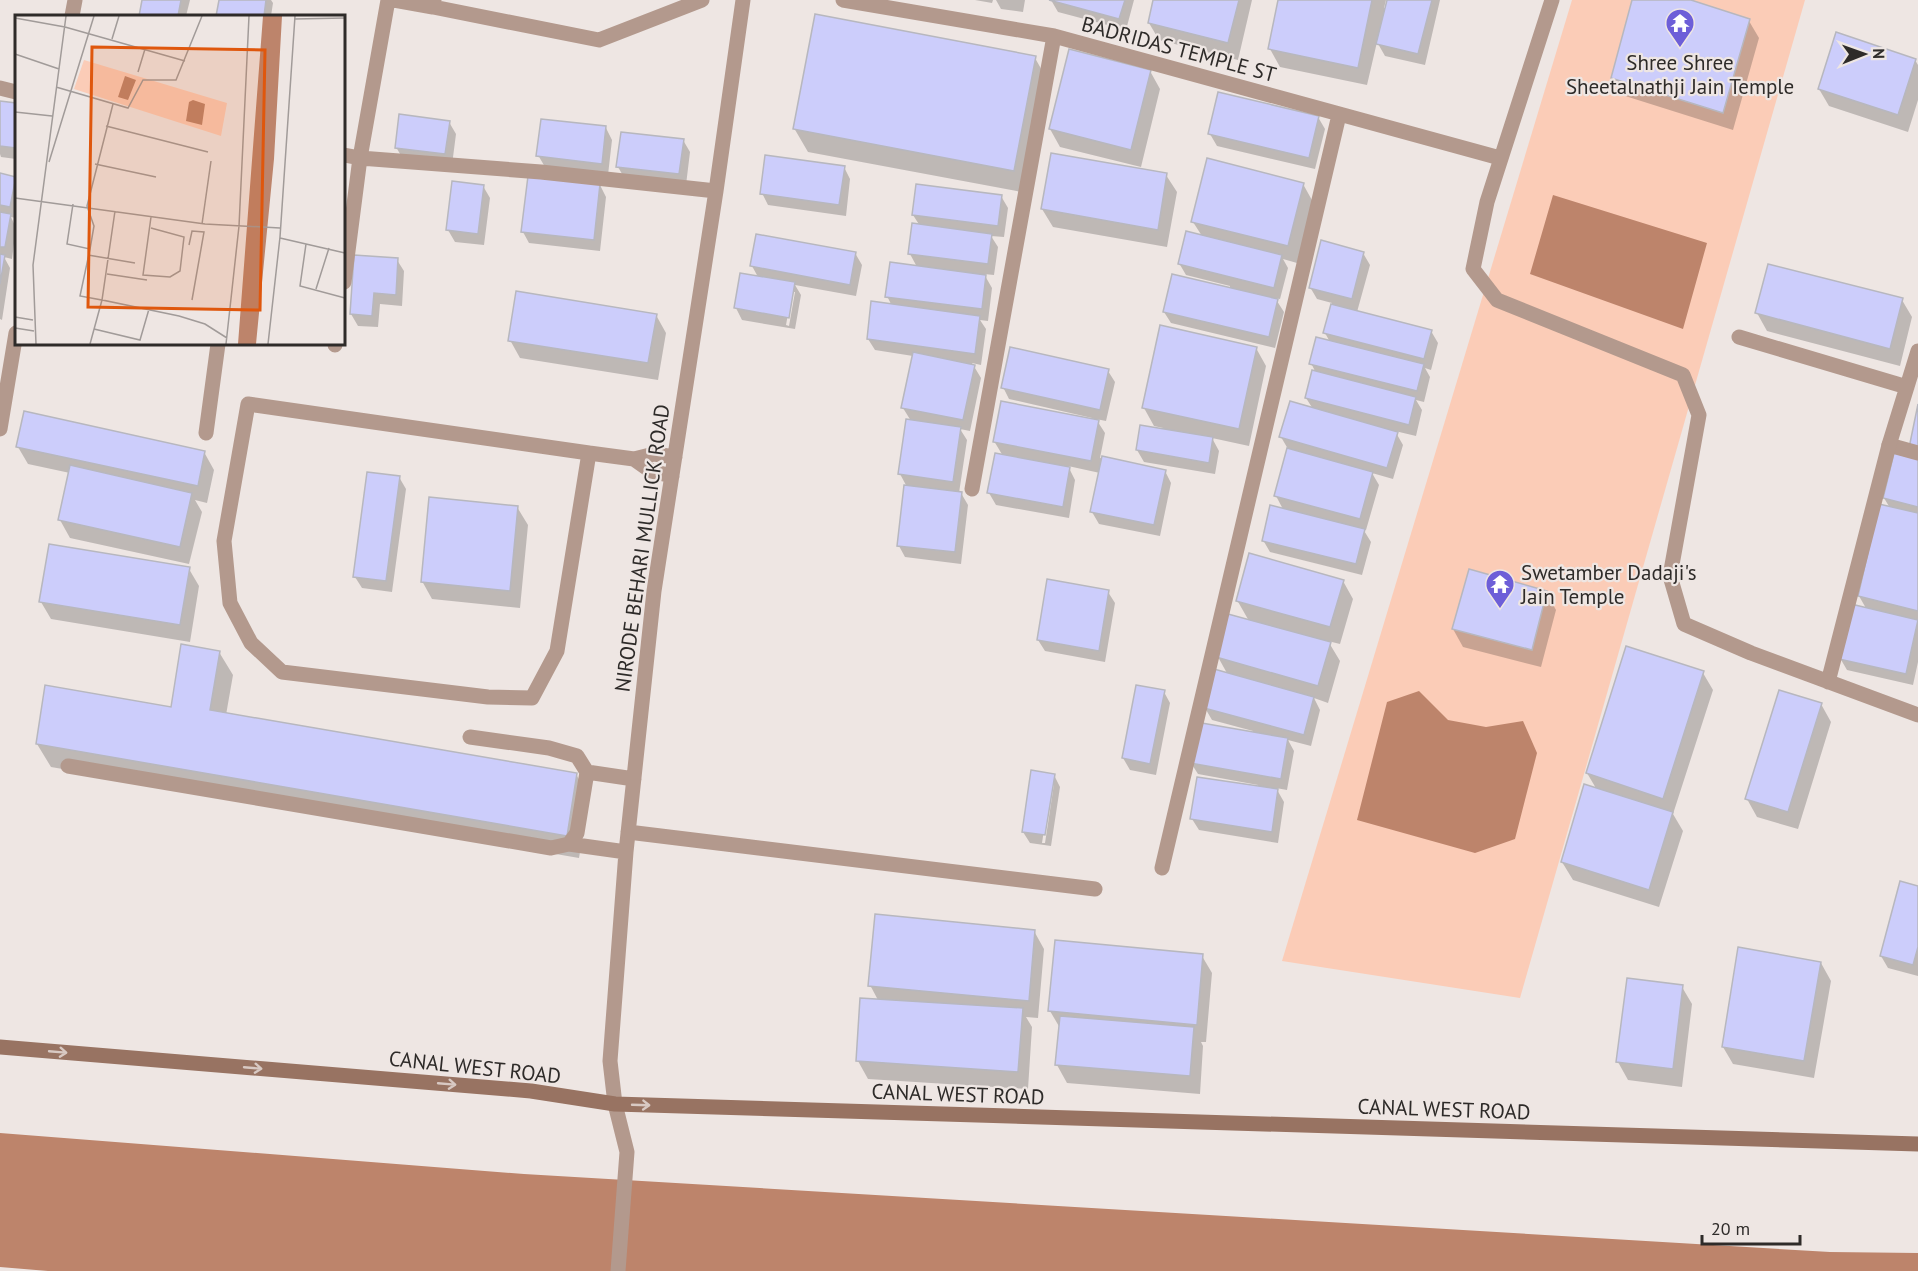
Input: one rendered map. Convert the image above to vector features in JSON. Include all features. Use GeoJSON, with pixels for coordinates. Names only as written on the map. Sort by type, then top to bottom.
{"type":"FeatureCollection","features":[{"type":"Feature","properties":{"kind":"main road","name":"CANAL WEST ROAD"},"geometry":{"type":"LineString","coordinates":[[0,1047],[531,1091],[615,1104],[1918,1144]]}},
{"type":"Feature","properties":{"kind":"street"},"geometry":{"type":"LineString","coordinates":[[72,15],[75,0]]}},
{"type":"Feature","properties":{"kind":"street"},"geometry":{"type":"LineString","coordinates":[[345,274],[360,158],[388,0]]}},
{"type":"Feature","properties":{"kind":"street"},"geometry":{"type":"LineString","coordinates":[[394,0],[434,4],[599,40],[702,0]]}},
{"type":"Feature","properties":{"kind":"street","name":"NIRODE BEHARI MULLICK ROAD"},"geometry":{"type":"LineString","coordinates":[[618,1271],[627,1152],[615,1104],[610,1061],[626,852],[654,591],[743,0]]}},
{"type":"Feature","properties":{"kind":"street","name":"BADRIDAS TEMPLE ST"},"geometry":{"type":"LineString","coordinates":[[843,0],[1054,36],[1500,158]]}},
{"type":"Feature","properties":{"kind":"street"},"geometry":{"type":"LineString","coordinates":[[1552,0],[1487,202],[1473,269],[1497,300],[1683,375],[1699,415],[1670,576],[1684,624],[1828,682],[1918,715]]}},
{"type":"Feature","properties":{"kind":"street"},"geometry":{"type":"LineString","coordinates":[[972,489],[1054,36]]}},
{"type":"Feature","properties":{"kind":"street"},"geometry":{"type":"LineString","coordinates":[[0,88],[15,92]]}},
{"type":"Feature","properties":{"kind":"street"},"geometry":{"type":"LineString","coordinates":[[1162,868],[1339,115]]}},
{"type":"Feature","properties":{"kind":"street"},"geometry":{"type":"LineString","coordinates":[[345,155],[540,172],[716,191]]}},
{"type":"Feature","properties":{"kind":"street"},"geometry":{"type":"LineString","coordinates":[[1739,337],[1907,387]]}},
{"type":"Feature","properties":{"kind":"street"},"geometry":{"type":"LineString","coordinates":[[0,429],[15,339]]}},
{"type":"Feature","properties":{"kind":"street"},"geometry":{"type":"LineString","coordinates":[[206,433],[218,345]]}},
{"type":"Feature","properties":{"kind":"street"},"geometry":{"type":"LineString","coordinates":[[1828,682],[1889,445],[1918,351]]}},
{"type":"Feature","properties":{"kind":"street"},"geometry":{"type":"LineString","coordinates":[[589,453],[558,651],[532,698],[488,697],[282,672],[251,643],[230,603],[224,541],[248,404],[634,459],[654,454],[675,457]]}},
{"type":"Feature","properties":{"kind":"street"},"geometry":{"type":"LineString","coordinates":[[1889,445],[1918,453]]}},
{"type":"Feature","properties":{"kind":"street"},"geometry":{"type":"LineString","coordinates":[[634,459],[651,471],[672,476]]}},
{"type":"Feature","properties":{"kind":"street"},"geometry":{"type":"LineString","coordinates":[[470,737],[549,748],[577,756],[586,772],[577,833],[569,844]]}},
{"type":"Feature","properties":{"kind":"street"},"geometry":{"type":"LineString","coordinates":[[68,766],[551,848],[569,844],[626,852]]}},
{"type":"Feature","properties":{"kind":"street"},"geometry":{"type":"LineString","coordinates":[[586,772],[634,779]]}},
{"type":"Feature","properties":{"kind":"street"},"geometry":{"type":"LineString","coordinates":[[628,832],[1095,889]]}},
{"type":"Feature","properties":{"kind":"shaded area"},"geometry":{"type":"Polygon","coordinates":[[[1572,0],[1805,0],[1520,998],[1282,961],[1572,0]]]}},
{"type":"Feature","properties":{"kind":"shaded area"},"geometry":{"type":"Polygon","coordinates":[[[1553,195],[1707,243],[1683,329],[1530,274],[1553,195]]]}},
{"type":"Feature","properties":{"kind":"shaded area"},"geometry":{"type":"Polygon","coordinates":[[[1419,691],[1448,720],[1486,727],[1523,721],[1537,753],[1515,839],[1475,853],[1357,820],[1387,702],[1419,691]]]}},
{"type":"Feature","properties":{"kind":"shaded area"},"geometry":{"type":"Polygon","coordinates":[[[0,1133],[524,1174],[1830,1252],[1918,1253],[1918,1271],[48,1271],[0,1267],[0,1133]]]}},
{"type":"Feature","properties":{"kind":"building"},"geometry":{"type":"Polygon","coordinates":[[[142,0],[181,0],[178,15],[139,15],[142,0]]]}},
{"type":"Feature","properties":{"kind":"building"},"geometry":{"type":"Polygon","coordinates":[[[219,0],[266,0],[264,15],[216,15],[219,0]]]}},
{"type":"Feature","properties":{"kind":"building"},"geometry":{"type":"Polygon","coordinates":[[[1049,0],[1125,0],[1119,19],[1049,0]]]}},
{"type":"Feature","properties":{"kind":"building"},"geometry":{"type":"Polygon","coordinates":[[[1153,0],[1239,0],[1228,43],[1148,23],[1153,0]]]}},
{"type":"Feature","properties":{"kind":"building"},"geometry":{"type":"Polygon","coordinates":[[[1278,0],[1372,0],[1358,68],[1268,49],[1278,0]]]}},
{"type":"Feature","properties":{"kind":"building"},"geometry":{"type":"Polygon","coordinates":[[[1387,0],[1432,0],[1418,54],[1376,44],[1387,0]]]}},
{"type":"Feature","properties":{"kind":"building","name":"Shree Shree Sheetalnathji Jain Temple"},"geometry":{"type":"Polygon","coordinates":[[[1632,0],[1691,0],[1750,19],[1723,113],[1611,78],[1632,0]]]}},
{"type":"Feature","properties":{"kind":"building"},"geometry":{"type":"Polygon","coordinates":[[[815,14],[1036,56],[1014,171],[793,129],[815,14]]]}},
{"type":"Feature","properties":{"kind":"building"},"geometry":{"type":"Polygon","coordinates":[[[1836,32],[1916,59],[1898,115],[1818,89],[1836,32]]]}},
{"type":"Feature","properties":{"kind":"building"},"geometry":{"type":"Polygon","coordinates":[[[1069,49],[1151,70],[1131,150],[1049,129],[1069,49]]]}},
{"type":"Feature","properties":{"kind":"building"},"geometry":{"type":"Polygon","coordinates":[[[1218,92],[1319,116],[1309,158],[1208,134],[1218,92]]]}},
{"type":"Feature","properties":{"kind":"building"},"geometry":{"type":"Polygon","coordinates":[[[0,101],[15,103],[15,148],[0,146],[0,101]]]}},
{"type":"Feature","properties":{"kind":"building"},"geometry":{"type":"Polygon","coordinates":[[[399,114],[450,121],[445,154],[395,148],[399,114]]]}},
{"type":"Feature","properties":{"kind":"building"},"geometry":{"type":"Polygon","coordinates":[[[541,119],[606,126],[602,164],[536,156],[541,119]]]}},
{"type":"Feature","properties":{"kind":"building"},"geometry":{"type":"Polygon","coordinates":[[[621,132],[684,139],[679,174],[616,167],[621,132]]]}},
{"type":"Feature","properties":{"kind":"building"},"geometry":{"type":"Polygon","coordinates":[[[1051,153],[1167,173],[1158,230],[1041,209],[1051,153]]]}},
{"type":"Feature","properties":{"kind":"building"},"geometry":{"type":"Polygon","coordinates":[[[765,155],[845,166],[839,205],[760,194],[765,155]]]}},
{"type":"Feature","properties":{"kind":"building"},"geometry":{"type":"Polygon","coordinates":[[[1207,158],[1304,183],[1288,246],[1191,222],[1207,158]]]}},
{"type":"Feature","properties":{"kind":"building"},"geometry":{"type":"Polygon","coordinates":[[[0,173],[15,177],[15,182],[10,207],[0,205],[0,173]]]}},
{"type":"Feature","properties":{"kind":"building"},"geometry":{"type":"Polygon","coordinates":[[[528,176],[600,184],[594,240],[521,232],[528,176]]]}},
{"type":"Feature","properties":{"kind":"building"},"geometry":{"type":"Polygon","coordinates":[[[452,181],[484,185],[478,234],[446,230],[452,181]]]}},
{"type":"Feature","properties":{"kind":"building"},"geometry":{"type":"Polygon","coordinates":[[[916,184],[1002,195],[998,226],[912,215],[916,184]]]}},
{"type":"Feature","properties":{"kind":"building"},"geometry":{"type":"Polygon","coordinates":[[[0,212],[11,214],[5,247],[0,247],[0,212]]]}},
{"type":"Feature","properties":{"kind":"building"},"geometry":{"type":"Polygon","coordinates":[[[912,223],[992,234],[988,264],[908,254],[912,223]]]}},
{"type":"Feature","properties":{"kind":"building"},"geometry":{"type":"Polygon","coordinates":[[[1186,231],[1282,255],[1274,288],[1178,264],[1186,231]]]}},
{"type":"Feature","properties":{"kind":"building"},"geometry":{"type":"Polygon","coordinates":[[[756,234],[856,252],[850,285],[750,266],[756,234]]]}},
{"type":"Feature","properties":{"kind":"building"},"geometry":{"type":"Polygon","coordinates":[[[1321,240],[1364,252],[1352,299],[1309,288],[1321,240]]]}},
{"type":"Feature","properties":{"kind":"building"},"geometry":{"type":"Polygon","coordinates":[[[0,254],[5,255],[0,284],[0,254]]]}},
{"type":"Feature","properties":{"kind":"building"},"geometry":{"type":"Polygon","coordinates":[[[354,255],[398,258],[396,295],[374,293],[372,316],[350,314],[354,255]]]}},
{"type":"Feature","properties":{"kind":"building"},"geometry":{"type":"Polygon","coordinates":[[[890,262],[986,275],[982,309],[885,297],[890,262]]]}},
{"type":"Feature","properties":{"kind":"building"},"geometry":{"type":"Polygon","coordinates":[[[1768,264],[1903,298],[1890,349],[1755,313],[1768,264]]]}},
{"type":"Feature","properties":{"kind":"building"},"geometry":{"type":"Polygon","coordinates":[[[740,273],[795,282],[789,318],[734,308],[740,273]]]}},
{"type":"Feature","properties":{"kind":"building"},"geometry":{"type":"Polygon","coordinates":[[[1172,274],[1278,299],[1269,337],[1163,312],[1172,274]]]}},
{"type":"Feature","properties":{"kind":"building"},"geometry":{"type":"Polygon","coordinates":[[[516,291],[657,314],[648,363],[508,341],[516,291]]]}},
{"type":"Feature","properties":{"kind":"building"},"geometry":{"type":"Polygon","coordinates":[[[871,301],[980,316],[975,354],[867,339],[871,301]]]}},
{"type":"Feature","properties":{"kind":"building"},"geometry":{"type":"Polygon","coordinates":[[[1331,304],[1432,330],[1424,359],[1323,333],[1331,304]]]}},
{"type":"Feature","properties":{"kind":"building"},"geometry":{"type":"Polygon","coordinates":[[[1160,325],[1257,347],[1239,429],[1142,408],[1160,325]]]}},
{"type":"Feature","properties":{"kind":"building"},"geometry":{"type":"Polygon","coordinates":[[[1316,337],[1424,364],[1417,391],[1309,364],[1316,337]]]}},
{"type":"Feature","properties":{"kind":"building"},"geometry":{"type":"Polygon","coordinates":[[[1010,347],[1109,369],[1100,410],[1001,388],[1010,347]]]}},
{"type":"Feature","properties":{"kind":"building"},"geometry":{"type":"Polygon","coordinates":[[[913,352],[975,365],[963,420],[901,408],[913,352]]]}},
{"type":"Feature","properties":{"kind":"building"},"geometry":{"type":"Polygon","coordinates":[[[1312,370],[1416,397],[1409,425],[1305,398],[1312,370]]]}},
{"type":"Feature","properties":{"kind":"building"},"geometry":{"type":"Polygon","coordinates":[[[1001,401],[1099,420],[1091,461],[993,442],[1001,401]]]}},
{"type":"Feature","properties":{"kind":"building"},"geometry":{"type":"Polygon","coordinates":[[[1290,401],[1398,432],[1387,468],[1279,437],[1290,401]]]}},
{"type":"Feature","properties":{"kind":"building"},"geometry":{"type":"Polygon","coordinates":[[[1918,404],[1918,450],[1909,448],[1918,404]]]}},
{"type":"Feature","properties":{"kind":"building"},"geometry":{"type":"Polygon","coordinates":[[[24,411],[205,451],[198,486],[16,447],[24,411]]]}},
{"type":"Feature","properties":{"kind":"building"},"geometry":{"type":"Polygon","coordinates":[[[906,419],[961,427],[953,482],[898,474],[906,419]]]}},
{"type":"Feature","properties":{"kind":"building"},"geometry":{"type":"Polygon","coordinates":[[[1140,425],[1213,437],[1209,463],[1136,450],[1140,425]]]}},
{"type":"Feature","properties":{"kind":"building"},"geometry":{"type":"Polygon","coordinates":[[[1287,448],[1373,472],[1360,519],[1274,496],[1287,448]]]}},
{"type":"Feature","properties":{"kind":"building"},"geometry":{"type":"Polygon","coordinates":[[[995,453],[1070,467],[1063,507],[987,493],[995,453]]]}},
{"type":"Feature","properties":{"kind":"building"},"geometry":{"type":"Polygon","coordinates":[[[1894,453],[1918,459],[1918,507],[1883,498],[1894,453]]]}},
{"type":"Feature","properties":{"kind":"building"},"geometry":{"type":"Polygon","coordinates":[[[1102,456],[1166,470],[1154,525],[1090,512],[1102,456]]]}},
{"type":"Feature","properties":{"kind":"building"},"geometry":{"type":"Polygon","coordinates":[[[70,465],[192,493],[180,547],[58,520],[70,465]]]}},
{"type":"Feature","properties":{"kind":"building"},"geometry":{"type":"Polygon","coordinates":[[[367,472],[400,476],[386,581],[353,577],[367,472]]]}},
{"type":"Feature","properties":{"kind":"building"},"geometry":{"type":"Polygon","coordinates":[[[904,485],[962,492],[955,552],[897,546],[904,485]]]}},
{"type":"Feature","properties":{"kind":"building"},"geometry":{"type":"Polygon","coordinates":[[[429,497],[518,506],[510,591],[421,582],[429,497]]]}},
{"type":"Feature","properties":{"kind":"building"},"geometry":{"type":"Polygon","coordinates":[[[1879,504],[1918,513],[1918,611],[1858,596],[1879,504]]]}},
{"type":"Feature","properties":{"kind":"building"},"geometry":{"type":"Polygon","coordinates":[[[1270,505],[1365,529],[1356,564],[1262,541],[1270,505]]]}},
{"type":"Feature","properties":{"kind":"building"},"geometry":{"type":"Polygon","coordinates":[[[49,544],[190,567],[180,625],[39,602],[49,544]]]}},
{"type":"Feature","properties":{"kind":"building"},"geometry":{"type":"Polygon","coordinates":[[[1249,553],[1344,580],[1330,627],[1236,601],[1249,553]]]}},
{"type":"Feature","properties":{"kind":"building","name":"Swetamber Dadaji's Jain Temple"},"geometry":{"type":"Polygon","coordinates":[[[1469,569],[1547,591],[1532,650],[1452,629],[1469,569]]]}},
{"type":"Feature","properties":{"kind":"building"},"geometry":{"type":"Polygon","coordinates":[[[1047,579],[1109,590],[1099,651],[1037,640],[1047,579]]]}},
{"type":"Feature","properties":{"kind":"building"},"geometry":{"type":"Polygon","coordinates":[[[1851,604],[1918,620],[1906,674],[1839,659],[1851,604]]]}},
{"type":"Feature","properties":{"kind":"building"},"geometry":{"type":"Polygon","coordinates":[[[1228,614],[1331,642],[1318,686],[1216,657],[1228,614]]]}},
{"type":"Feature","properties":{"kind":"building"},"geometry":{"type":"Polygon","coordinates":[[[181,644],[220,651],[210,710],[577,773],[567,836],[36,744],[45,685],[171,707],[181,644]]]}},
{"type":"Feature","properties":{"kind":"building"},"geometry":{"type":"Polygon","coordinates":[[[1626,646],[1704,671],[1663,799],[1586,773],[1626,646]]]}},
{"type":"Feature","properties":{"kind":"building"},"geometry":{"type":"Polygon","coordinates":[[[1214,669],[1314,697],[1304,735],[1204,708],[1214,669]]]}},
{"type":"Feature","properties":{"kind":"building"},"geometry":{"type":"Polygon","coordinates":[[[1136,685],[1165,690],[1150,764],[1122,758],[1136,685]]]}},
{"type":"Feature","properties":{"kind":"building"},"geometry":{"type":"Polygon","coordinates":[[[1779,690],[1822,703],[1788,812],[1745,799],[1779,690]]]}},
{"type":"Feature","properties":{"kind":"building"},"geometry":{"type":"Polygon","coordinates":[[[1196,722],[1288,738],[1281,779],[1190,763],[1196,722]]]}},
{"type":"Feature","properties":{"kind":"building"},"geometry":{"type":"Polygon","coordinates":[[[1031,770],[1055,774],[1045,835],[1022,832],[1031,770]]]}},
{"type":"Feature","properties":{"kind":"building"},"geometry":{"type":"Polygon","coordinates":[[[1197,777],[1278,789],[1272,832],[1190,819],[1197,777]]]}},
{"type":"Feature","properties":{"kind":"building"},"geometry":{"type":"Polygon","coordinates":[[[1584,784],[1673,812],[1649,890],[1561,862],[1584,784]]]}},
{"type":"Feature","properties":{"kind":"building"},"geometry":{"type":"Polygon","coordinates":[[[1900,881],[1918,886],[1918,947],[1913,965],[1880,956],[1900,881]]]}},
{"type":"Feature","properties":{"kind":"building"},"geometry":{"type":"Polygon","coordinates":[[[875,914],[1035,930],[1029,1001],[868,986],[875,914]]]}},
{"type":"Feature","properties":{"kind":"building"},"geometry":{"type":"Polygon","coordinates":[[[1055,940],[1203,954],[1197,1025],[1048,1011],[1055,940]]]}},
{"type":"Feature","properties":{"kind":"building"},"geometry":{"type":"Polygon","coordinates":[[[1738,947],[1821,962],[1804,1061],[1722,1047],[1738,947]]]}},
{"type":"Feature","properties":{"kind":"building"},"geometry":{"type":"Polygon","coordinates":[[[1627,978],[1683,985],[1673,1069],[1616,1062],[1627,978]]]}},
{"type":"Feature","properties":{"kind":"building"},"geometry":{"type":"Polygon","coordinates":[[[860,998],[1023,1008],[1018,1072],[856,1061],[860,998]]]}},
{"type":"Feature","properties":{"kind":"building"},"geometry":{"type":"Polygon","coordinates":[[[1060,1016],[1194,1027],[1190,1076],[1055,1065],[1060,1016]]]}},
{"type":"Feature","properties":{"kind":"place","name":"Shree Shree Sheetalnathji Jain Temple"},"geometry":{"type":"Point","coordinates":[1680,48]}},
{"type":"Feature","properties":{"kind":"place","name":"Swetamber Dadaji's Jain Temple"},"geometry":{"type":"Point","coordinates":[1500,610]}}]}
